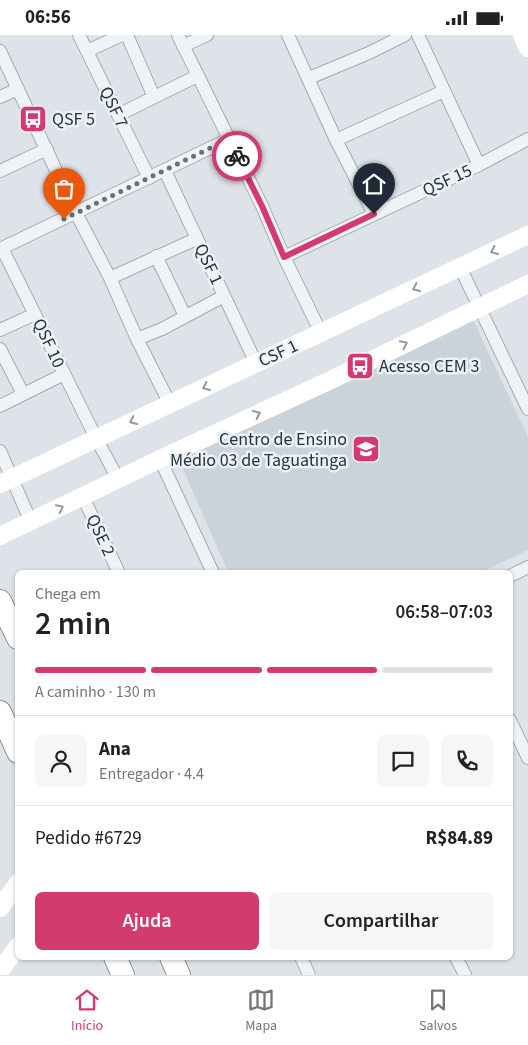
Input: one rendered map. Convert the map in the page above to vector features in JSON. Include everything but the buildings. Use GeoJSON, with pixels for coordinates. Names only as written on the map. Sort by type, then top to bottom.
{"type":"FeatureCollection","features":[{"type":"Feature","properties":{"kind":"highway"},"geometry":{"type":"LineString","coordinates":[[0,602],[15,633]]}},
{"type":"Feature","properties":{"kind":"highway"},"geometry":{"type":"LineString","coordinates":[[0,636],[15,638]]}},
{"type":"Feature","properties":{"kind":"highway"},"geometry":{"type":"LineString","coordinates":[[0,712],[15,745]]}},
{"type":"Feature","properties":{"kind":"street","name":"QSF 7"},"geometry":{"type":"LineString","coordinates":[[80,35],[149,178]]}},
{"type":"Feature","properties":{"kind":"street"},"geometry":{"type":"LineString","coordinates":[[87,51],[122,35]]}},
{"type":"Feature","properties":{"kind":"street"},"geometry":{"type":"LineString","coordinates":[[127,35],[154,97]]}},
{"type":"Feature","properties":{"kind":"street"},"geometry":{"type":"LineString","coordinates":[[207,35],[181,41],[262,206],[284,257],[321,333]]}},
{"type":"Feature","properties":{"kind":"street"},"geometry":{"type":"LineString","coordinates":[[288,35],[336,140],[374,214]]}},
{"type":"Feature","properties":{"kind":"street"},"geometry":{"type":"LineString","coordinates":[[309,78],[369,53],[405,35]]}},
{"type":"Feature","properties":{"kind":"street"},"geometry":{"type":"LineString","coordinates":[[418,35],[479,165]]}},
{"type":"Feature","properties":{"kind":"street"},"geometry":{"type":"LineString","coordinates":[[522,35],[528,48]]}},
{"type":"Feature","properties":{"kind":"street"},"geometry":{"type":"LineString","coordinates":[[0,51],[76,213],[110,278],[137,339],[170,404]]}},
{"type":"Feature","properties":{"kind":"street"},"geometry":{"type":"LineString","coordinates":[[118,115],[197,76]]}},
{"type":"Feature","properties":{"kind":"street"},"geometry":{"type":"LineString","coordinates":[[0,97],[18,89]]}},
{"type":"Feature","properties":{"kind":"street"},"geometry":{"type":"LineString","coordinates":[[336,140],[444,91]]}},
{"type":"Feature","properties":{"kind":"street"},"geometry":{"type":"LineString","coordinates":[[1,248],[229,139]]}},
{"type":"Feature","properties":{"kind":"street","name":"QSF 15"},"geometry":{"type":"LineString","coordinates":[[284,257],[479,165],[528,139]]}},
{"type":"Feature","properties":{"kind":"street"},"geometry":{"type":"LineString","coordinates":[[0,171],[47,149]]}},
{"type":"Feature","properties":{"kind":"street","name":"QSF 1"},"geometry":{"type":"LineString","coordinates":[[137,339],[162,329],[224,296],[165,171]]}},
{"type":"Feature","properties":{"kind":"street","name":"CSF 1"},"geometry":{"type":"LineString","coordinates":[[6,481],[528,235]]}},
{"type":"Feature","properties":{"kind":"street"},"geometry":{"type":"LineString","coordinates":[[110,278],[196,239]]}},
{"type":"Feature","properties":{"kind":"street","name":"QSF 10"},"geometry":{"type":"LineString","coordinates":[[0,406],[64,374],[1,248]]}},
{"type":"Feature","properties":{"kind":"street"},"geometry":{"type":"LineString","coordinates":[[156,256],[185,316]]}},
{"type":"Feature","properties":{"kind":"street"},"geometry":{"type":"LineString","coordinates":[[460,267],[528,409]]}},
{"type":"Feature","properties":{"kind":"street"},"geometry":{"type":"LineString","coordinates":[[0,536],[528,284]]}},
{"type":"Feature","properties":{"kind":"street"},"geometry":{"type":"LineString","coordinates":[[224,296],[256,363]]}},
{"type":"Feature","properties":{"kind":"street"},"geometry":{"type":"LineString","coordinates":[[0,329],[35,314]]}},
{"type":"Feature","properties":{"kind":"street"},"geometry":{"type":"LineString","coordinates":[[0,349],[23,394]]}},
{"type":"Feature","properties":{"kind":"street"},"geometry":{"type":"LineString","coordinates":[[64,374],[118,479]]}},
{"type":"Feature","properties":{"kind":"street"},"geometry":{"type":"LineString","coordinates":[[0,451],[6,481],[31,521]]}},
{"type":"Feature","properties":{"kind":"street"},"geometry":{"type":"LineString","coordinates":[[160,459],[212,570]]}},
{"type":"Feature","properties":{"kind":"street","name":"QSE 2"},"geometry":{"type":"LineString","coordinates":[[83,497],[118,570]]}},
{"type":"Feature","properties":{"kind":"street"},"geometry":{"type":"LineString","coordinates":[[513,574],[528,567]]}},
{"type":"Feature","properties":{"kind":"street"},"geometry":{"type":"LineString","coordinates":[[513,726],[528,759]]}},
{"type":"Feature","properties":{"kind":"street"},"geometry":{"type":"LineString","coordinates":[[0,908],[15,887]]}},
{"type":"Feature","properties":{"kind":"street"},"geometry":{"type":"LineString","coordinates":[[0,971],[15,950]]}},
{"type":"Feature","properties":{"kind":"street"},"geometry":{"type":"LineString","coordinates":[[302,960],[304,974]]}},
{"type":"Feature","properties":{"kind":"street"},"geometry":{"type":"LineString","coordinates":[[458,960],[465,975]]}},
{"type":"Feature","properties":{"kind":"shaded area","name":"Centro de Ensino Médio 03 de Taguatinga"},"geometry":{"type":"Polygon","coordinates":[[[473,320],[528,437],[528,550],[485,570],[227,570],[179,460],[473,320]]]}},
{"type":"Feature","properties":{"kind":"way so far"},"geometry":{"type":"LineString","coordinates":[[64,219],[229,139],[237,156]]}},
{"type":"Feature","properties":{"kind":"place","name":"QSF 5"},"geometry":{"type":"Point","coordinates":[33,119]}},
{"type":"Feature","properties":{"kind":"place","name":"Acesso CEM 3"},"geometry":{"type":"Point","coordinates":[360,366]}},
{"type":"Feature","properties":{"kind":"place","name":"Centro de Ensino Médio 03 de Taguatinga"},"geometry":{"type":"Point","coordinates":[366,449]}},
{"type":"Feature","properties":{"kind":"route"},"geometry":{"type":"LineString","coordinates":[[237,156],[262,206],[284,257],[374,214]]}}]}
